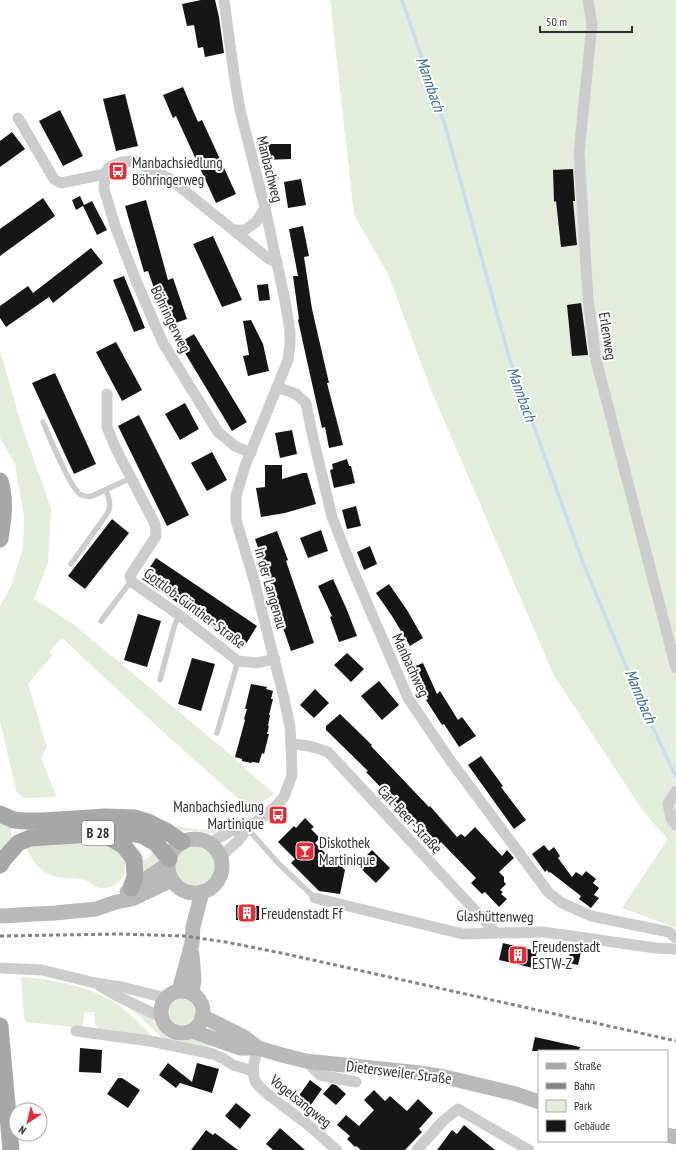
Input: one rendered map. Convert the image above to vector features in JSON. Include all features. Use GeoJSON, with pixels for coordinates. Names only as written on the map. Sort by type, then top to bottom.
{"type":"FeatureCollection","features":[{"type":"Feature","properties":{"kind":"main road"},"geometry":{"type":"LineString","coordinates":[[0,481],[3,491],[4,515],[0,539]]}},
{"type":"Feature","properties":{"kind":"main road","name":"B 28"},"geometry":{"type":"LineString","coordinates":[[0,814],[14,820],[24,821],[106,817],[134,818],[154,825],[182,842]]}},
{"type":"Feature","properties":{"kind":"main road","name":"B 28"},"geometry":{"type":"LineString","coordinates":[[0,865],[18,843],[30,838],[124,832],[142,835],[156,843],[168,862]]}},
{"type":"Feature","properties":{"kind":"main road"},"geometry":{"type":"LineString","coordinates":[[102,833],[124,846],[134,860],[135,877],[131,888]]}},
{"type":"Feature","properties":{"kind":"main road"},"geometry":{"type":"LineString","coordinates":[[0,1026],[11,1150]]}},
{"type":"Feature","properties":{"kind":"street","name":"Manbachweg"},"geometry":{"type":"LineString","coordinates":[[224,0],[240,110],[277,262],[290,331],[290,344]]}},
{"type":"Feature","properties":{"kind":"street","name":"Erlenweg"},"geometry":{"type":"LineString","coordinates":[[588,0],[592,24],[579,153],[588,299],[596,360],[676,668]]}},
{"type":"Feature","properties":{"kind":"street"},"geometry":{"type":"LineString","coordinates":[[18,118],[54,179],[61,183],[105,174],[109,167],[121,162],[135,161],[170,179],[270,259],[277,262]]}},
{"type":"Feature","properties":{"kind":"street","name":"Böhringerweg"},"geometry":{"type":"LineString","coordinates":[[105,174],[104,188],[119,235],[137,283],[164,343],[218,432],[235,446],[251,453]]}},
{"type":"Feature","properties":{"kind":"street"},"geometry":{"type":"LineString","coordinates":[[234,230],[245,230],[256,222],[265,208]]}},
{"type":"Feature","properties":{"kind":"street","name":"In der Langenau"},"geometry":{"type":"LineString","coordinates":[[220,857],[238,841],[247,829],[275,807],[284,797],[292,775],[292,744],[289,720],[275,659],[236,520],[236,496],[245,466],[288,360],[290,344]]}},
{"type":"Feature","properties":{"kind":"street","name":"Manbachweg"},"geometry":{"type":"LineString","coordinates":[[277,387],[296,394],[306,403],[332,517],[352,568],[408,698],[450,760],[550,893],[562,903],[591,916],[669,932],[676,938]]}},
{"type":"Feature","properties":{"kind":"street","name":"Gottlob-Günther-Straße"},"geometry":{"type":"LineString","coordinates":[[107,394],[107,428],[116,450],[155,524],[156,536],[130,576],[132,582],[179,615],[238,660],[257,663],[275,659]]}},
{"type":"Feature","properties":{"kind":"street","name":"Carl-Beer-Straße"},"geometry":{"type":"LineString","coordinates":[[292,744],[313,746],[328,752],[496,933]]}},
{"type":"Feature","properties":{"kind":"street"},"geometry":{"type":"LineString","coordinates":[[675,792],[668,804],[671,818],[676,825]]}},
{"type":"Feature","properties":{"kind":"street","name":"In der Langenau"},"geometry":{"type":"LineString","coordinates":[[210,843],[231,831],[247,829]]}},
{"type":"Feature","properties":{"kind":"street"},"geometry":{"type":"LineString","coordinates":[[189,840],[203,840],[210,843],[216,849],[222,863],[222,869],[213,886],[202,892],[193,893],[176,885],[168,870],[168,862],[171,852],[182,842],[189,840]]}},
{"type":"Feature","properties":{"kind":"street"},"geometry":{"type":"LineString","coordinates":[[116,902],[131,888],[168,862]]}},
{"type":"Feature","properties":{"kind":"street"},"geometry":{"type":"LineString","coordinates":[[0,916],[55,914],[96,909],[116,902],[132,899],[172,880]]}},
{"type":"Feature","properties":{"kind":"street"},"geometry":{"type":"LineString","coordinates":[[184,890],[194,927]]}},
{"type":"Feature","properties":{"kind":"street"},"geometry":{"type":"LineString","coordinates":[[0,968],[42,970],[94,983],[122,987],[182,988],[197,998],[201,1003],[202,1016],[197,1027],[192,1031],[179,1033],[167,1028],[163,1023],[160,1010],[162,1003],[182,988],[202,892]]}},
{"type":"Feature","properties":{"kind":"street","name":"Glashüttenweg"},"geometry":{"type":"LineString","coordinates":[[315,898],[463,934],[543,932],[655,948],[676,949]]}},
{"type":"Feature","properties":{"kind":"street"},"geometry":{"type":"LineString","coordinates":[[94,983],[161,1017]]}},
{"type":"Feature","properties":{"kind":"street","name":"Dietersweiler Straße"},"geometry":{"type":"LineString","coordinates":[[202,1016],[244,1037],[258,1048]]}},
{"type":"Feature","properties":{"kind":"street"},"geometry":{"type":"LineString","coordinates":[[76,1031],[150,1041],[213,1054],[224,1058],[233,1065],[253,1071]]}},
{"type":"Feature","properties":{"kind":"street","name":"Dietersweiler Straße"},"geometry":{"type":"LineString","coordinates":[[192,1031],[240,1048],[258,1048],[306,1061],[445,1077],[516,1094],[538,1102]]}},
{"type":"Feature","properties":{"kind":"street","name":"Vogelsangweg"},"geometry":{"type":"LineString","coordinates":[[258,1048],[253,1071],[255,1082],[263,1091],[308,1125],[334,1149]]}},
{"type":"Feature","properties":{"kind":"street"},"geometry":{"type":"LineString","coordinates":[[306,1061],[320,1076],[356,1082]]}},
{"type":"Feature","properties":{"kind":"street"},"geometry":{"type":"LineString","coordinates":[[416,1150],[443,1121],[458,1109],[529,1150]]}},
{"type":"Feature","properties":{"kind":"lane"},"geometry":{"type":"LineString","coordinates":[[43,422],[72,485],[80,494],[86,497],[92,496],[131,478]]}},
{"type":"Feature","properties":{"kind":"lane"},"geometry":{"type":"LineString","coordinates":[[71,564],[110,509],[106,490]]}},
{"type":"Feature","properties":{"kind":"lane"},"geometry":{"type":"LineString","coordinates":[[101,621],[128,585],[132,582]]}},
{"type":"Feature","properties":{"kind":"lane"},"geometry":{"type":"LineString","coordinates":[[160,680],[174,627],[179,615]]}},
{"type":"Feature","properties":{"kind":"lane"},"geometry":{"type":"LineString","coordinates":[[217,733],[238,660]]}},
{"type":"Feature","properties":{"kind":"lane"},"geometry":{"type":"LineString","coordinates":[[247,829],[278,863],[315,898]]}},
{"type":"Feature","properties":{"kind":"green space"},"geometry":{"type":"Polygon","coordinates":[[[330,0],[676,0],[676,928],[622,908],[668,839],[639,805],[554,676],[431,390],[388,274],[354,215],[330,0]]]}},
{"type":"Feature","properties":{"kind":"green space"},"geometry":{"type":"Polygon","coordinates":[[[0,350],[20,420],[51,508],[48,563],[34,599],[72,623],[225,750],[275,794],[259,804],[244,804],[162,731],[62,638],[50,651],[52,656],[28,684],[47,747],[41,758],[57,797],[24,798],[16,791],[0,721],[0,606],[11,586],[23,548],[24,517],[15,464],[0,438],[0,350]]]}},
{"type":"Feature","properties":{"kind":"green space"},"geometry":{"type":"Polygon","coordinates":[[[0,823],[11,827],[11,842],[0,855],[0,823]]]}},
{"type":"Feature","properties":{"kind":"green space"},"geometry":{"type":"Polygon","coordinates":[[[177,826],[193,829],[218,830],[220,833],[214,834],[198,831],[183,831],[173,828],[177,826]]]}},
{"type":"Feature","properties":{"kind":"green space"},"geometry":{"type":"Polygon","coordinates":[[[61,840],[108,843],[127,860],[125,863],[123,878],[116,884],[109,887],[99,888],[85,880],[53,876],[37,866],[25,846],[61,840]]]}},
{"type":"Feature","properties":{"kind":"green space"},"geometry":{"type":"Polygon","coordinates":[[[195,845],[209,851],[215,865],[209,879],[195,885],[181,879],[175,865],[181,851],[195,845]]]}},
{"type":"Feature","properties":{"kind":"green space"},"geometry":{"type":"Polygon","coordinates":[[[157,849],[159,859],[158,864],[143,875],[141,861],[157,849]]]}},
{"type":"Feature","properties":{"kind":"green space"},"geometry":{"type":"Polygon","coordinates":[[[21,977],[69,984],[104,996],[134,1018],[153,1037],[99,1029],[95,1023],[94,1012],[85,1012],[83,1024],[81,1026],[72,1027],[27,1022],[24,1018],[21,977]]]}},
{"type":"Feature","properties":{"kind":"green space"},"geometry":{"type":"Polygon","coordinates":[[[182,999],[191,1003],[195,1012],[191,1021],[182,1025],[173,1021],[169,1012],[173,1003],[182,999]]]}},
{"type":"Feature","properties":{"kind":"green space"},"geometry":{"type":"Polygon","coordinates":[[[124,1004],[151,1017],[159,1030],[168,1038],[181,1041],[193,1038],[212,1042],[210,1049],[162,1038],[124,1004]]]}},
{"type":"Feature","properties":{"kind":"building"},"geometry":{"type":"Polygon","coordinates":[[[201,0],[215,0],[224,53],[205,57],[203,47],[198,48],[194,25],[187,26],[182,4],[201,0]]]}},
{"type":"Feature","properties":{"kind":"building"},"geometry":{"type":"Polygon","coordinates":[[[183,87],[198,122],[202,120],[236,194],[216,203],[176,116],[173,118],[163,95],[183,87]]]}},
{"type":"Feature","properties":{"kind":"building"},"geometry":{"type":"Polygon","coordinates":[[[125,94],[138,146],[116,151],[103,99],[125,94]]]}},
{"type":"Feature","properties":{"kind":"building"},"geometry":{"type":"Polygon","coordinates":[[[60,110],[83,156],[63,166],[39,121],[60,110]]]}},
{"type":"Feature","properties":{"kind":"building"},"geometry":{"type":"Polygon","coordinates":[[[12,132],[25,149],[0,167],[0,141],[12,132]]]}},
{"type":"Feature","properties":{"kind":"building"},"geometry":{"type":"Polygon","coordinates":[[[263,144],[291,144],[291,159],[264,160],[263,144]]]}},
{"type":"Feature","properties":{"kind":"building"},"geometry":{"type":"Polygon","coordinates":[[[573,169],[575,201],[573,201],[577,245],[561,247],[556,201],[554,202],[553,170],[573,169]]]}},
{"type":"Feature","properties":{"kind":"building"},"geometry":{"type":"Polygon","coordinates":[[[301,179],[306,205],[288,208],[284,182],[301,179]]]}},
{"type":"Feature","properties":{"kind":"building"},"geometry":{"type":"Polygon","coordinates":[[[80,196],[84,205],[92,201],[107,230],[97,235],[83,206],[76,210],[72,200],[80,196]]]}},
{"type":"Feature","properties":{"kind":"building"},"geometry":{"type":"Polygon","coordinates":[[[43,198],[55,216],[0,256],[0,229],[43,198]]]}},
{"type":"Feature","properties":{"kind":"building"},"geometry":{"type":"Polygon","coordinates":[[[146,200],[168,280],[173,278],[187,319],[167,326],[148,271],[144,272],[125,206],[146,200]]]}},
{"type":"Feature","properties":{"kind":"building"},"geometry":{"type":"Polygon","coordinates":[[[303,226],[309,256],[304,257],[312,309],[329,383],[327,383],[343,445],[329,448],[325,427],[322,428],[298,320],[293,276],[298,276],[289,229],[303,226]]]}},
{"type":"Feature","properties":{"kind":"building"},"geometry":{"type":"Polygon","coordinates":[[[213,236],[242,300],[222,307],[193,244],[213,236]]]}},
{"type":"Feature","properties":{"kind":"building"},"geometry":{"type":"Polygon","coordinates":[[[91,248],[103,263],[53,303],[49,297],[6,327],[0,318],[0,306],[28,286],[33,293],[91,248]]]}},
{"type":"Feature","properties":{"kind":"building"},"geometry":{"type":"Polygon","coordinates":[[[124,276],[145,328],[134,332],[113,280],[124,276]]]}},
{"type":"Feature","properties":{"kind":"building"},"geometry":{"type":"Polygon","coordinates":[[[268,284],[270,300],[259,301],[257,285],[268,284]]]}},
{"type":"Feature","properties":{"kind":"building"},"geometry":{"type":"Polygon","coordinates":[[[581,303],[588,355],[572,356],[567,305],[581,303]]]}},
{"type":"Feature","properties":{"kind":"building"},"geometry":{"type":"Polygon","coordinates":[[[251,320],[263,344],[269,371],[248,376],[243,356],[249,355],[243,321],[251,320]]]}},
{"type":"Feature","properties":{"kind":"building"},"geometry":{"type":"Polygon","coordinates":[[[194,334],[247,422],[232,431],[179,343],[194,334]]]}},
{"type":"Feature","properties":{"kind":"building"},"geometry":{"type":"Polygon","coordinates":[[[116,342],[142,390],[122,401],[96,352],[116,342]]]}},
{"type":"Feature","properties":{"kind":"building"},"geometry":{"type":"Polygon","coordinates":[[[55,373],[96,464],[74,474],[32,383],[55,373]]]}},
{"type":"Feature","properties":{"kind":"building"},"geometry":{"type":"Polygon","coordinates":[[[185,403],[199,429],[180,440],[165,414],[185,403]]]}},
{"type":"Feature","properties":{"kind":"building"},"geometry":{"type":"Polygon","coordinates":[[[139,415],[189,515],[167,526],[118,426],[139,415]]]}},
{"type":"Feature","properties":{"kind":"building"},"geometry":{"type":"Polygon","coordinates":[[[292,430],[297,454],[280,458],[275,433],[292,430]]]}},
{"type":"Feature","properties":{"kind":"building"},"geometry":{"type":"Polygon","coordinates":[[[212,452],[227,480],[207,491],[191,463],[212,452]]]}},
{"type":"Feature","properties":{"kind":"building"},"geometry":{"type":"Polygon","coordinates":[[[347,459],[349,466],[351,466],[355,483],[334,488],[330,470],[333,469],[332,464],[347,459]]]}},
{"type":"Feature","properties":{"kind":"building"},"geometry":{"type":"Polygon","coordinates":[[[265,465],[282,465],[282,479],[307,473],[316,504],[285,513],[261,517],[256,488],[265,487],[265,465]]]}},
{"type":"Feature","properties":{"kind":"building"},"geometry":{"type":"Polygon","coordinates":[[[356,506],[361,526],[347,529],[342,510],[356,506]]]}},
{"type":"Feature","properties":{"kind":"building"},"geometry":{"type":"Polygon","coordinates":[[[112,519],[129,533],[85,589],[68,576],[112,519]]]}},
{"type":"Feature","properties":{"kind":"building"},"geometry":{"type":"Polygon","coordinates":[[[321,530],[328,551],[308,558],[300,538],[321,530]]]}},
{"type":"Feature","properties":{"kind":"building"},"geometry":{"type":"Polygon","coordinates":[[[277,531],[288,560],[286,561],[314,643],[291,651],[282,625],[285,624],[255,539],[277,531]]]}},
{"type":"Feature","properties":{"kind":"building"},"geometry":{"type":"Polygon","coordinates":[[[370,546],[377,564],[364,570],[357,552],[370,546]]]}},
{"type":"Feature","properties":{"kind":"building"},"geometry":{"type":"Polygon","coordinates":[[[156,558],[257,626],[244,647],[142,579],[156,558]]]}},
{"type":"Feature","properties":{"kind":"building"},"geometry":{"type":"Polygon","coordinates":[[[333,579],[357,636],[339,642],[330,617],[332,616],[318,586],[333,579]]]}},
{"type":"Feature","properties":{"kind":"building"},"geometry":{"type":"Polygon","coordinates":[[[389,584],[407,610],[423,638],[410,646],[376,593],[389,584]]]}},
{"type":"Feature","properties":{"kind":"building"},"geometry":{"type":"Polygon","coordinates":[[[138,614],[161,621],[147,667],[124,660],[138,614]]]}},
{"type":"Feature","properties":{"kind":"building"},"geometry":{"type":"Polygon","coordinates":[[[347,653],[364,669],[351,682],[334,665],[347,653]]]}},
{"type":"Feature","properties":{"kind":"building"},"geometry":{"type":"Polygon","coordinates":[[[192,658],[215,664],[201,711],[178,704],[192,658]]]}},
{"type":"Feature","properties":{"kind":"building"},"geometry":{"type":"Polygon","coordinates":[[[423,663],[437,694],[440,691],[458,720],[462,717],[476,736],[459,747],[444,724],[442,725],[426,700],[428,699],[413,667],[423,663]]]}},
{"type":"Feature","properties":{"kind":"building"},"geometry":{"type":"Polygon","coordinates":[[[379,681],[399,705],[382,720],[361,696],[379,681]]]}},
{"type":"Feature","properties":{"kind":"building"},"geometry":{"type":"Polygon","coordinates":[[[251,684],[267,687],[266,689],[273,691],[267,734],[269,734],[264,754],[262,753],[259,763],[242,761],[242,759],[235,757],[245,720],[247,709],[245,709],[251,684]]]}},
{"type":"Feature","properties":{"kind":"building"},"geometry":{"type":"Polygon","coordinates":[[[315,689],[329,703],[314,718],[300,705],[315,689]]]}},
{"type":"Feature","properties":{"kind":"building"},"geometry":{"type":"Polygon","coordinates":[[[340,714],[372,745],[371,746],[429,807],[430,806],[457,837],[461,834],[465,837],[475,827],[502,856],[507,850],[514,858],[499,872],[504,877],[504,882],[506,884],[500,890],[503,892],[501,894],[507,899],[499,907],[485,892],[482,894],[471,883],[476,878],[441,842],[435,848],[412,822],[413,821],[366,772],[368,771],[326,730],[326,726],[340,714]]]}},
{"type":"Feature","properties":{"kind":"building"},"geometry":{"type":"Polygon","coordinates":[[[481,756],[503,786],[501,787],[526,820],[514,829],[468,765],[481,756]]]}},
{"type":"Feature","properties":{"kind":"building","name":"Diskothek Martinique"},"geometry":{"type":"Polygon","coordinates":[[[305,818],[314,827],[311,829],[320,838],[315,843],[336,864],[338,863],[345,870],[340,894],[319,891],[291,863],[295,859],[278,842],[294,826],[296,828],[305,818]]]}},
{"type":"Feature","properties":{"kind":"building"},"geometry":{"type":"Polygon","coordinates":[[[544,845],[549,851],[554,847],[560,856],[558,858],[572,877],[576,872],[582,876],[586,871],[596,879],[593,883],[599,888],[594,895],[599,898],[591,908],[579,899],[581,896],[547,870],[545,872],[532,854],[544,845]]]}},
{"type":"Feature","properties":{"kind":"building"},"geometry":{"type":"Polygon","coordinates":[[[372,850],[390,868],[376,883],[357,865],[372,850]]]}},
{"type":"Feature","properties":{"kind":"building","name":"Freudenstadt Ff"},"geometry":{"type":"Polygon","coordinates":[[[236,905],[259,906],[259,920],[236,920],[236,905]]]}},
{"type":"Feature","properties":{"kind":"building","name":"Freudenstadt ESTW-Z"},"geometry":{"type":"Polygon","coordinates":[[[503,943],[537,951],[533,968],[499,960],[503,943]]]}},
{"type":"Feature","properties":{"kind":"building"},"geometry":{"type":"Polygon","coordinates":[[[571,946],[582,948],[578,965],[568,963],[571,946]]]}},
{"type":"Feature","properties":{"kind":"building"},"geometry":{"type":"Polygon","coordinates":[[[535,1037],[580,1047],[579,1050],[532,1051],[535,1037]]]}},
{"type":"Feature","properties":{"kind":"building"},"geometry":{"type":"Polygon","coordinates":[[[80,1048],[102,1050],[101,1073],[79,1072],[80,1048]]]}},
{"type":"Feature","properties":{"kind":"building"},"geometry":{"type":"Polygon","coordinates":[[[168,1063],[192,1082],[197,1063],[219,1069],[212,1093],[180,1083],[176,1088],[159,1075],[168,1063]]]}},
{"type":"Feature","properties":{"kind":"building"},"geometry":{"type":"Polygon","coordinates":[[[118,1078],[122,1078],[140,1090],[128,1108],[107,1094],[118,1078]]]}},
{"type":"Feature","properties":{"kind":"building"},"geometry":{"type":"Polygon","coordinates":[[[310,1080],[322,1089],[308,1109],[296,1100],[310,1080]]]}},
{"type":"Feature","properties":{"kind":"building"},"geometry":{"type":"Polygon","coordinates":[[[332,1084],[336,1085],[346,1094],[336,1105],[323,1094],[332,1084]]]}},
{"type":"Feature","properties":{"kind":"building"},"geometry":{"type":"Polygon","coordinates":[[[374,1090],[385,1101],[390,1096],[407,1111],[418,1099],[433,1113],[419,1129],[422,1132],[405,1150],[361,1150],[356,1146],[355,1147],[347,1139],[350,1136],[337,1125],[346,1115],[359,1126],[374,1110],[364,1100],[374,1090]]]}},
{"type":"Feature","properties":{"kind":"building"},"geometry":{"type":"Polygon","coordinates":[[[236,1103],[251,1115],[240,1129],[225,1116],[236,1103]]]}},
{"type":"Feature","properties":{"kind":"building"},"geometry":{"type":"Polygon","coordinates":[[[464,1125],[495,1150],[437,1150],[452,1130],[457,1134],[464,1125]]]}},
{"type":"Feature","properties":{"kind":"building"},"geometry":{"type":"Polygon","coordinates":[[[280,1128],[305,1150],[273,1150],[266,1144],[280,1128]]]}},
{"type":"Feature","properties":{"kind":"building"},"geometry":{"type":"Polygon","coordinates":[[[206,1130],[213,1135],[215,1133],[238,1150],[191,1150],[206,1130]]]}},
{"type":"Feature","properties":{"kind":"waterway","name":"Mannbach"},"geometry":{"type":"LineString","coordinates":[[402,0],[445,125],[509,357],[582,560],[640,700],[676,777]]}},
{"type":"Feature","properties":{"kind":"railway"},"geometry":{"type":"LineString","coordinates":[[0,936],[119,934],[184,936],[226,942],[676,1041]]}},
{"type":"Feature","properties":{"kind":"place","name":"Manbachsiedlung Böhringerweg"},"geometry":{"type":"Point","coordinates":[118,171]}},
{"type":"Feature","properties":{"kind":"place","name":"Manbachsiedlung Martinique"},"geometry":{"type":"Point","coordinates":[278,815]}},
{"type":"Feature","properties":{"kind":"place","name":"Diskothek Martinique"},"geometry":{"type":"Point","coordinates":[305,851]}},
{"type":"Feature","properties":{"kind":"place","name":"Freudenstadt Ff"},"geometry":{"type":"Point","coordinates":[247,913]}},
{"type":"Feature","properties":{"kind":"place","name":"Freudenstadt ESTW-Z"},"geometry":{"type":"Point","coordinates":[518,955]}}]}
